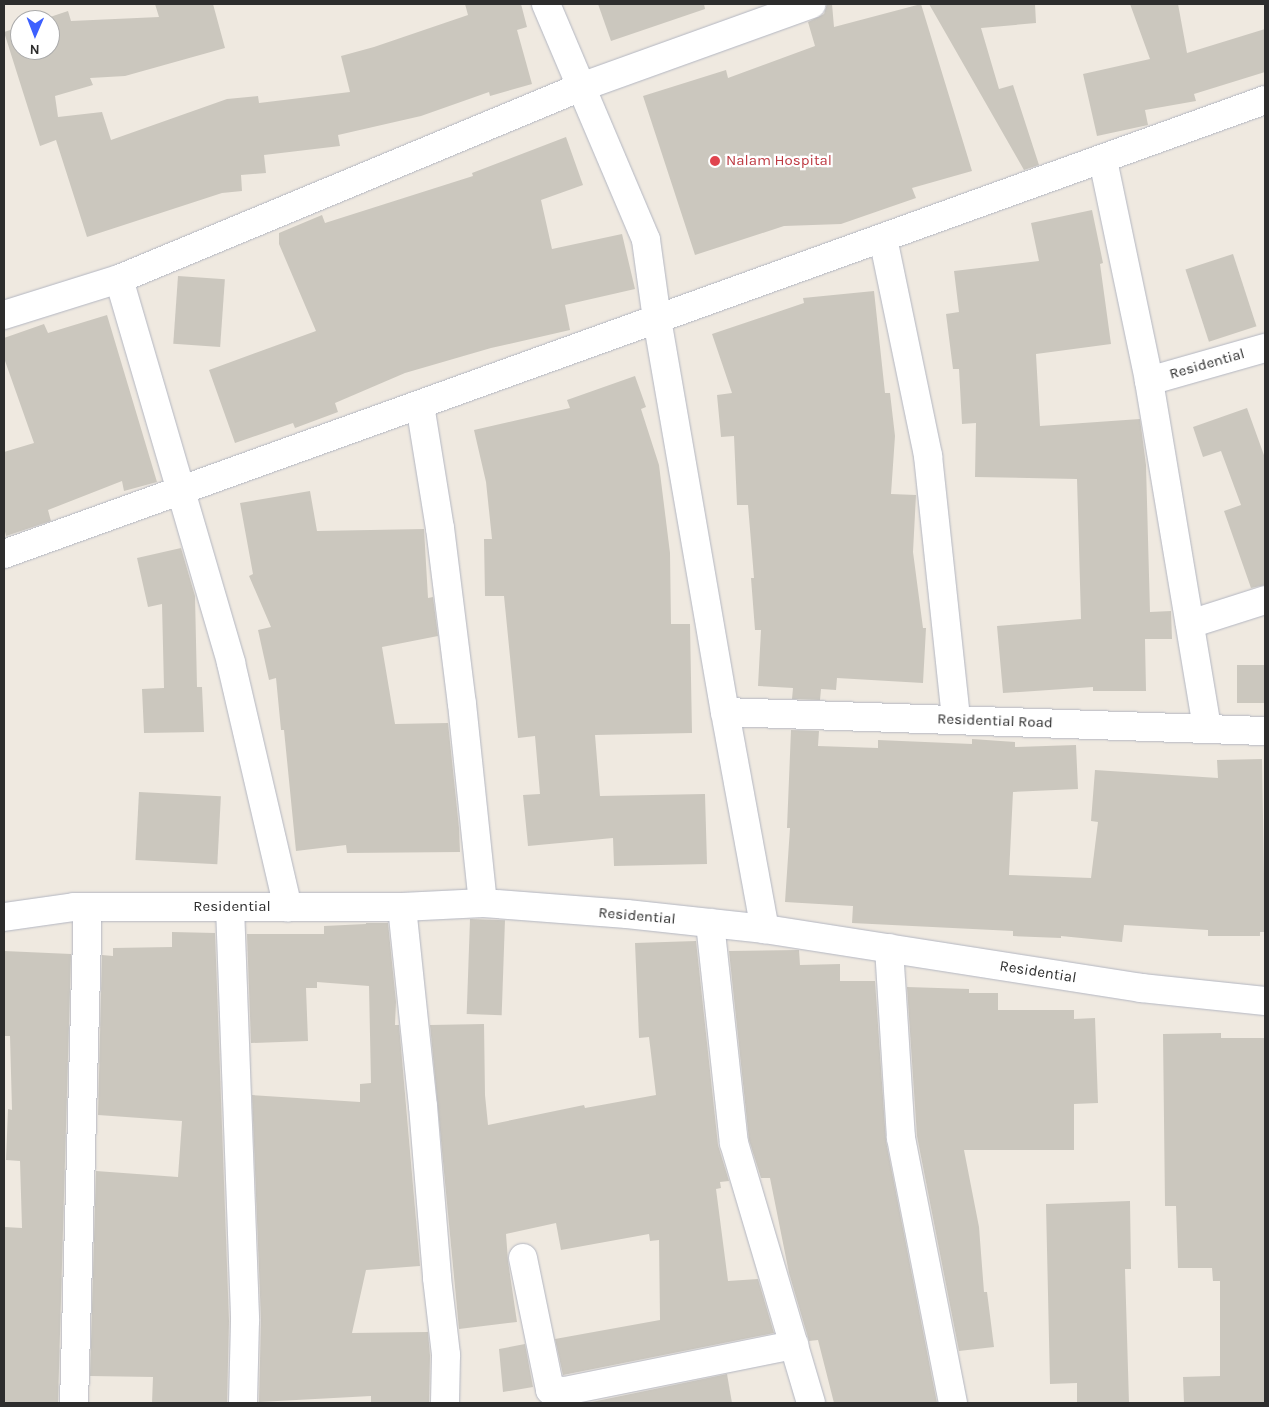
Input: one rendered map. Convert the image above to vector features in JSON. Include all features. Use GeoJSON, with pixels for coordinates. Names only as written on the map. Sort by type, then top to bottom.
{"type":"FeatureCollection","features":[{"type":"Feature","properties":{"kind":"street"},"geometry":{"type":"LineString","coordinates":[[546,4],[646,240],[657,319],[725,712],[765,929]]}},
{"type":"Feature","properties":{"kind":"street"},"geometry":{"type":"LineString","coordinates":[[4,315],[119,279],[581,87],[812,4]]}},
{"type":"Feature","properties":{"kind":"street"},"geometry":{"type":"LineString","coordinates":[[4,554],[1103,160],[1265,100]]}},
{"type":"Feature","properties":{"kind":"street"},"geometry":{"type":"LineString","coordinates":[[1103,160],[1149,381],[1206,728]]}},
{"type":"Feature","properties":{"kind":"street"},"geometry":{"type":"LineString","coordinates":[[883,238],[928,456],[956,719]]}},
{"type":"Feature","properties":{"kind":"street"},"geometry":{"type":"LineString","coordinates":[[119,279],[231,663],[288,907]]}},
{"type":"Feature","properties":{"kind":"street","name":"Residential"},"geometry":{"type":"LineString","coordinates":[[1149,381],[1265,348]]}},
{"type":"Feature","properties":{"kind":"street"},"geometry":{"type":"LineString","coordinates":[[420,405],[440,528],[462,704],[483,903]]}},
{"type":"Feature","properties":{"kind":"street"},"geometry":{"type":"LineString","coordinates":[[1190,624],[1265,600]]}},
{"type":"Feature","properties":{"kind":"street","name":"Residential Road"},"geometry":{"type":"LineString","coordinates":[[725,712],[1265,731]]}},
{"type":"Feature","properties":{"kind":"street","name":"Residential"},"geometry":{"type":"LineString","coordinates":[[4,917],[88,907],[402,907],[483,903],[765,929],[1141,988],[1265,1002]]}},
{"type":"Feature","properties":{"kind":"street"},"geometry":{"type":"LineString","coordinates":[[74,1403],[88,907]]}},
{"type":"Feature","properties":{"kind":"street"},"geometry":{"type":"LineString","coordinates":[[230,907],[244,1311],[244,1403]]}},
{"type":"Feature","properties":{"kind":"street"},"geometry":{"type":"LineString","coordinates":[[402,907],[423,1106],[436,1278],[446,1355],[445,1403]]}},
{"type":"Feature","properties":{"kind":"street"},"geometry":{"type":"LineString","coordinates":[[710,923],[734,1142],[810,1403]]}},
{"type":"Feature","properties":{"kind":"street"},"geometry":{"type":"LineString","coordinates":[[889,948],[901,1138],[954,1403]]}},
{"type":"Feature","properties":{"kind":"street"},"geometry":{"type":"LineString","coordinates":[[523,1258],[550,1390],[566,1397],[794,1346]]}},
{"type":"Feature","properties":{"kind":"building"},"geometry":{"type":"Polygon","coordinates":[[[155,4],[213,4],[225,48],[125,76],[90,78],[93,85],[55,96],[58,117],[102,112],[111,140],[227,99],[258,96],[259,103],[350,92],[341,56],[374,47],[468,15],[465,4],[521,4],[527,27],[517,30],[532,84],[490,96],[489,92],[421,116],[338,135],[340,146],[264,155],[266,173],[241,175],[242,191],[222,193],[87,237],[56,140],[40,146],[13,60],[60,60],[60,14],[68,11],[71,21],[159,17],[155,4]]]}},
{"type":"Feature","properties":{"kind":"building"},"geometry":{"type":"Polygon","coordinates":[[[598,4],[704,4],[705,9],[611,41],[598,4]]]}},
{"type":"Feature","properties":{"kind":"building"},"geometry":{"type":"Polygon","coordinates":[[[827,4],[832,4],[834,27],[921,4],[972,171],[912,188],[916,198],[841,224],[784,226],[695,255],[643,96],[726,70],[728,78],[815,46],[808,22],[824,14],[827,4]]]}},
{"type":"Feature","properties":{"kind":"building"},"geometry":{"type":"Polygon","coordinates":[[[929,4],[1035,4],[1036,23],[981,28],[999,89],[1013,85],[1039,165],[1024,170],[929,4]]]}},
{"type":"Feature","properties":{"kind":"building"},"geometry":{"type":"Polygon","coordinates":[[[1130,4],[1178,4],[1187,53],[1265,29],[1265,72],[1194,94],[1196,101],[1145,110],[1148,125],[1097,136],[1083,74],[1150,59],[1130,4]]]}},
{"type":"Feature","properties":{"kind":"building"},"geometry":{"type":"Polygon","coordinates":[[[10,30],[10,51],[4,32],[10,30]]]}},
{"type":"Feature","properties":{"kind":"building"},"geometry":{"type":"Polygon","coordinates":[[[566,137],[583,185],[541,200],[552,249],[622,234],[635,289],[565,305],[570,330],[491,348],[405,373],[335,403],[338,412],[295,428],[293,423],[235,443],[209,370],[316,331],[279,244],[279,233],[322,215],[325,223],[473,176],[472,173],[566,137]]]}},
{"type":"Feature","properties":{"kind":"building"},"geometry":{"type":"Polygon","coordinates":[[[1092,210],[1103,263],[1100,264],[1111,344],[1036,354],[1040,426],[1140,419],[1146,465],[1150,612],[1171,611],[1172,639],[1145,639],[1146,691],[1093,691],[1093,687],[1003,693],[997,626],[1081,619],[1077,479],[975,477],[976,423],[962,424],[959,369],[953,369],[946,314],[959,312],[954,271],[1039,261],[1031,223],[1092,210]]]}},
{"type":"Feature","properties":{"kind":"building"},"geometry":{"type":"Polygon","coordinates":[[[1233,254],[1256,326],[1209,342],[1185,269],[1233,254]]]}},
{"type":"Feature","properties":{"kind":"building"},"geometry":{"type":"Polygon","coordinates":[[[178,276],[225,279],[220,347],[173,344],[178,276]]]}},
{"type":"Feature","properties":{"kind":"building"},"geometry":{"type":"Polygon","coordinates":[[[874,291],[885,393],[890,393],[895,436],[891,494],[916,495],[913,552],[923,628],[926,628],[923,683],[837,678],[836,690],[821,689],[820,700],[792,699],[793,688],[758,686],[761,630],[755,630],[751,578],[754,578],[748,505],[737,505],[734,436],[721,437],[717,395],[732,393],[712,334],[804,303],[803,298],[874,291]]]}},
{"type":"Feature","properties":{"kind":"building"},"geometry":{"type":"Polygon","coordinates":[[[107,315],[157,482],[124,491],[122,481],[48,510],[51,521],[6,536],[4,527],[4,452],[34,443],[4,358],[4,338],[44,324],[48,333],[107,315]]]}},
{"type":"Feature","properties":{"kind":"building"},"geometry":{"type":"Polygon","coordinates":[[[635,376],[646,407],[641,409],[659,465],[670,553],[671,624],[690,624],[692,733],[595,735],[600,796],[705,794],[707,864],[614,866],[613,838],[528,846],[523,795],[540,794],[535,736],[518,738],[504,596],[485,596],[484,539],[492,539],[486,482],[474,430],[570,408],[567,400],[635,376]]]}},
{"type":"Feature","properties":{"kind":"building"},"geometry":{"type":"Polygon","coordinates":[[[1247,408],[1265,458],[1265,585],[1251,588],[1224,511],[1241,505],[1221,451],[1203,457],[1193,427],[1247,408]]]}},
{"type":"Feature","properties":{"kind":"building"},"geometry":{"type":"Polygon","coordinates":[[[310,491],[317,531],[424,529],[428,598],[433,597],[438,636],[382,647],[395,724],[448,723],[460,852],[347,853],[346,845],[296,851],[284,730],[281,730],[276,678],[269,680],[258,630],[271,627],[249,576],[253,574],[240,503],[310,491]]]}},
{"type":"Feature","properties":{"kind":"building"},"geometry":{"type":"Polygon","coordinates":[[[181,548],[195,596],[197,687],[202,687],[204,732],[144,733],[142,689],[164,688],[162,604],[148,607],[137,558],[181,548]]]}},
{"type":"Feature","properties":{"kind":"building"},"geometry":{"type":"Polygon","coordinates":[[[1237,665],[1265,665],[1265,703],[1237,703],[1237,665]]]}},
{"type":"Feature","properties":{"kind":"building"},"geometry":{"type":"Polygon","coordinates":[[[791,730],[819,731],[818,746],[878,748],[878,740],[972,744],[972,739],[1015,742],[1015,747],[1076,745],[1078,789],[1013,792],[1009,875],[1091,878],[1098,822],[1091,821],[1095,770],[1218,778],[1217,760],[1262,759],[1265,932],[1260,932],[1260,936],[1208,936],[1208,930],[1124,925],[1122,942],[1061,936],[1061,938],[1013,936],[1013,931],[852,923],[853,906],[785,902],[790,828],[787,828],[791,730]]]}},
{"type":"Feature","properties":{"kind":"building"},"geometry":{"type":"Polygon","coordinates":[[[139,792],[221,796],[217,864],[135,860],[139,792]]]}},
{"type":"Feature","properties":{"kind":"building"},"geometry":{"type":"Polygon","coordinates":[[[470,919],[505,920],[502,1015],[467,1014],[470,919]]]}},
{"type":"Feature","properties":{"kind":"building"},"geometry":{"type":"Polygon","coordinates":[[[388,923],[396,1002],[395,1025],[399,1025],[420,1266],[366,1270],[352,1333],[428,1332],[430,1356],[429,1403],[371,1403],[371,1396],[259,1402],[261,1320],[252,1095],[360,1102],[360,1084],[371,1083],[369,986],[317,982],[317,988],[306,988],[308,1041],[251,1043],[247,934],[324,934],[324,926],[388,923]]]}},
{"type":"Feature","properties":{"kind":"building"},"geometry":{"type":"Polygon","coordinates":[[[172,932],[215,933],[229,1321],[227,1403],[152,1403],[153,1377],[90,1376],[96,1171],[178,1177],[182,1121],[98,1115],[102,955],[113,956],[113,948],[172,947],[172,932]]]}},
{"type":"Feature","properties":{"kind":"building"},"geometry":{"type":"Polygon","coordinates":[[[696,941],[718,1145],[729,1181],[720,1182],[721,1188],[716,1189],[728,1281],[758,1279],[774,1333],[563,1375],[555,1339],[660,1320],[659,1240],[650,1241],[649,1234],[561,1250],[556,1223],[506,1234],[517,1322],[459,1329],[430,1025],[484,1024],[485,1095],[488,1125],[584,1105],[585,1108],[656,1095],[649,1037],[639,1038],[635,943],[696,941]]]}},
{"type":"Feature","properties":{"kind":"building"},"geometry":{"type":"Polygon","coordinates":[[[799,950],[800,965],[840,964],[840,981],[875,981],[886,1141],[937,1403],[834,1403],[818,1340],[809,1341],[789,1273],[770,1178],[761,1178],[749,1140],[729,951],[799,950]]]}},
{"type":"Feature","properties":{"kind":"building"},"geometry":{"type":"Polygon","coordinates":[[[4,951],[71,954],[58,1403],[4,1403],[4,1227],[22,1228],[20,1161],[6,1160],[8,1109],[12,1110],[10,1036],[4,1036],[4,951]]]}},
{"type":"Feature","properties":{"kind":"building"},"geometry":{"type":"Polygon","coordinates":[[[907,987],[969,989],[969,993],[998,993],[998,1010],[1074,1010],[1074,1019],[1095,1018],[1098,1103],[1074,1104],[1074,1150],[964,1150],[979,1227],[984,1292],[987,1292],[994,1347],[959,1351],[917,1136],[907,987]]]}},
{"type":"Feature","properties":{"kind":"building"},"geometry":{"type":"Polygon","coordinates":[[[1221,1033],[1221,1038],[1265,1038],[1265,1403],[1184,1403],[1183,1377],[1220,1376],[1220,1281],[1213,1281],[1212,1268],[1178,1268],[1176,1206],[1165,1206],[1163,1034],[1221,1033]]]}},
{"type":"Feature","properties":{"kind":"building"},"geometry":{"type":"Polygon","coordinates":[[[1130,1201],[1131,1269],[1125,1269],[1129,1403],[1077,1403],[1077,1383],[1050,1384],[1046,1204],[1130,1201]]]}},
{"type":"Feature","properties":{"kind":"building"},"geometry":{"type":"Polygon","coordinates":[[[525,1344],[533,1387],[503,1392],[499,1349],[525,1344]]]}},
{"type":"Feature","properties":{"kind":"building"},"geometry":{"type":"Polygon","coordinates":[[[727,1374],[732,1403],[587,1403],[727,1374]]]}},
{"type":"Feature","properties":{"kind":"place","name":"Nalam Hospital"},"geometry":{"type":"Point","coordinates":[715,161]}}]}
